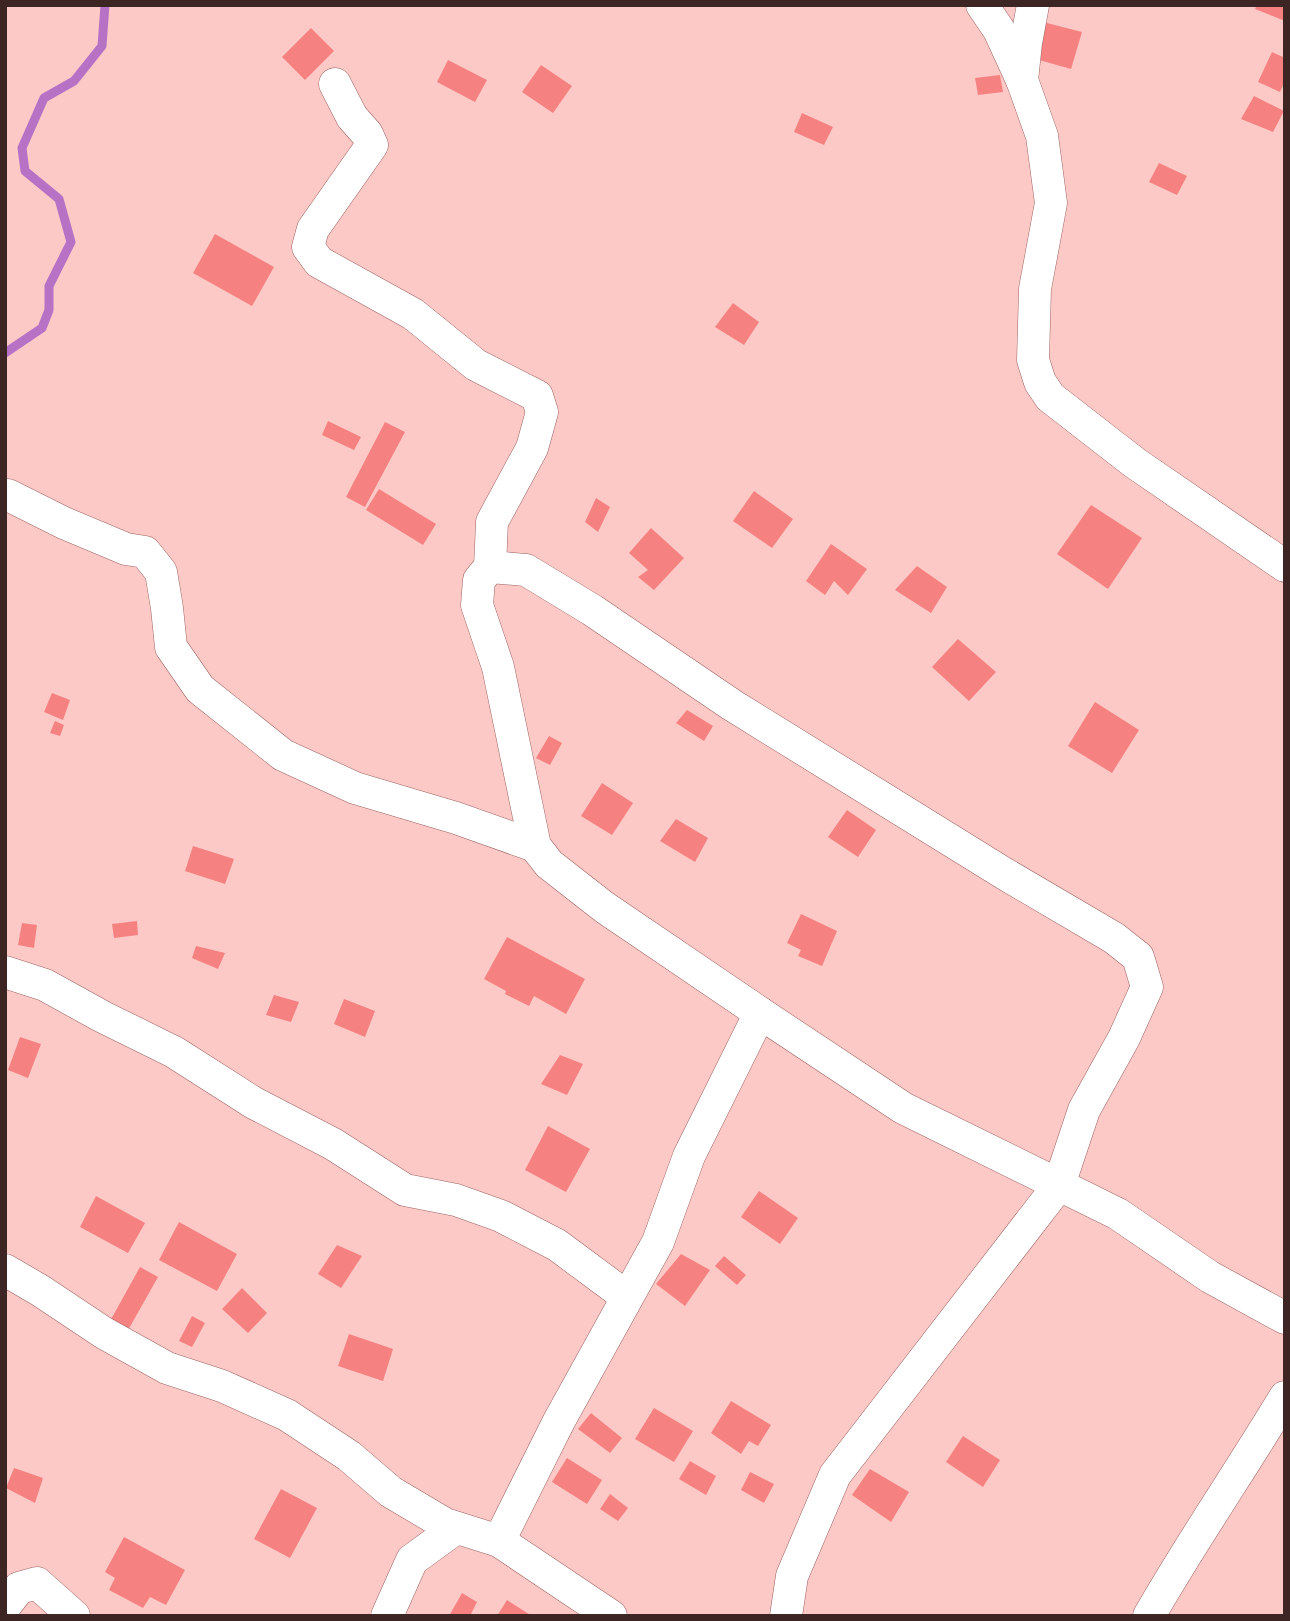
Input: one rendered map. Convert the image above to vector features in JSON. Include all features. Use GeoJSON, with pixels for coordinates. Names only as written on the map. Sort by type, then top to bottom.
{"type":"FeatureCollection","features":[{"type":"Feature","properties":{"kind":"street"},"geometry":{"type":"LineString","coordinates":[[982,5],[999,30],[1022,80],[1042,136],[1051,203],[1035,289],[1033,360],[1040,382],[1050,397],[1135,463],[1285,566]]}},
{"type":"Feature","properties":{"kind":"street"},"geometry":{"type":"LineString","coordinates":[[1022,80],[1034,5]]}},
{"type":"Feature","properties":{"kind":"street"},"geometry":{"type":"LineString","coordinates":[[335,84],[352,117],[367,134],[372,145],[313,229],[308,247],[319,261],[413,314],[476,365],[537,396],[542,412],[532,448],[492,522],[490,567],[479,580],[477,606],[498,667],[535,846],[549,864],[604,907],[904,1108],[1118,1214],[1210,1277],[1285,1318]]}},
{"type":"Feature","properties":{"kind":"street"},"geometry":{"type":"LineString","coordinates":[[5,496],[8,495],[64,523],[126,549],[145,552],[161,572],[171,647],[200,689],[283,755],[355,788],[456,818],[535,846]]}},
{"type":"Feature","properties":{"kind":"street"},"geometry":{"type":"LineString","coordinates":[[490,567],[526,570],[548,583],[732,705],[1005,874],[1114,938],[1138,957],[1147,987],[1124,1038],[1084,1110],[1059,1185],[835,1475],[792,1576],[786,1616]]}},
{"type":"Feature","properties":{"kind":"street"},"geometry":{"type":"LineString","coordinates":[[5,972],[45,985],[174,1052],[254,1103],[333,1144],[405,1190],[456,1200],[501,1216],[557,1245],[627,1297]]}},
{"type":"Feature","properties":{"kind":"street"},"geometry":{"type":"LineString","coordinates":[[499,1541],[559,1421],[658,1241],[690,1156],[760,1013]]}},
{"type":"Feature","properties":{"kind":"street"},"geometry":{"type":"LineString","coordinates":[[5,1270],[104,1333],[167,1368],[222,1386],[287,1415],[349,1456],[391,1492],[445,1524],[499,1541],[611,1616]]}},
{"type":"Feature","properties":{"kind":"street"},"geometry":{"type":"LineString","coordinates":[[1149,1616],[1176,1568],[1285,1397]]}},
{"type":"Feature","properties":{"kind":"street"},"geometry":{"type":"LineString","coordinates":[[387,1616],[412,1560],[456,1528]]}},
{"type":"Feature","properties":{"kind":"street"},"geometry":{"type":"LineString","coordinates":[[5,1606],[19,1588],[37,1583],[74,1616]]}},
{"type":"Feature","properties":{"kind":"building"},"geometry":{"type":"Polygon","coordinates":[[[1257,5],[1285,5],[1285,21],[1255,9],[1257,5]]]}},
{"type":"Feature","properties":{"kind":"building"},"geometry":{"type":"Polygon","coordinates":[[[1043,22],[1082,32],[1071,69],[1032,58],[1043,22]]]}},
{"type":"Feature","properties":{"kind":"building"},"geometry":{"type":"Polygon","coordinates":[[[311,28],[334,51],[305,80],[282,57],[311,28]]]}},
{"type":"Feature","properties":{"kind":"building"},"geometry":{"type":"Polygon","coordinates":[[[1272,52],[1285,58],[1285,81],[1280,92],[1258,82],[1272,52]]]}},
{"type":"Feature","properties":{"kind":"building"},"geometry":{"type":"Polygon","coordinates":[[[448,60],[487,80],[475,102],[437,82],[448,60]]]}},
{"type":"Feature","properties":{"kind":"building"},"geometry":{"type":"Polygon","coordinates":[[[541,65],[572,86],[553,113],[522,92],[541,65]]]}},
{"type":"Feature","properties":{"kind":"building"},"geometry":{"type":"Polygon","coordinates":[[[1000,75],[1003,92],[978,95],[975,78],[1000,75]]]}},
{"type":"Feature","properties":{"kind":"building"},"geometry":{"type":"Polygon","coordinates":[[[1254,96],[1284,111],[1273,132],[1241,119],[1254,96]]]}},
{"type":"Feature","properties":{"kind":"building"},"geometry":{"type":"Polygon","coordinates":[[[802,113],[833,127],[824,145],[794,132],[802,113]]]}},
{"type":"Feature","properties":{"kind":"building"},"geometry":{"type":"Polygon","coordinates":[[[1159,163],[1187,176],[1177,195],[1149,182],[1159,163]]]}},
{"type":"Feature","properties":{"kind":"building"},"geometry":{"type":"Polygon","coordinates":[[[215,234],[274,267],[252,306],[193,273],[215,234]]]}},
{"type":"Feature","properties":{"kind":"building"},"geometry":{"type":"Polygon","coordinates":[[[733,303],[759,322],[744,345],[715,327],[733,303]]]}},
{"type":"Feature","properties":{"kind":"building"},"geometry":{"type":"Polygon","coordinates":[[[328,421],[361,437],[354,450],[322,435],[328,421]]]}},
{"type":"Feature","properties":{"kind":"building"},"geometry":{"type":"Polygon","coordinates":[[[385,422],[405,432],[365,507],[346,497],[385,422]]]}},
{"type":"Feature","properties":{"kind":"building"},"geometry":{"type":"Polygon","coordinates":[[[379,489],[436,524],[423,545],[366,510],[379,489]]]}},
{"type":"Feature","properties":{"kind":"building"},"geometry":{"type":"Polygon","coordinates":[[[754,491],[793,519],[772,548],[733,521],[754,491]]]}},
{"type":"Feature","properties":{"kind":"building"},"geometry":{"type":"Polygon","coordinates":[[[596,498],[610,507],[598,532],[585,522],[596,498]]]}},
{"type":"Feature","properties":{"kind":"building"},"geometry":{"type":"Polygon","coordinates":[[[1091,505],[1142,538],[1108,589],[1057,554],[1091,505]]]}},
{"type":"Feature","properties":{"kind":"building"},"geometry":{"type":"Polygon","coordinates":[[[651,528],[684,558],[654,590],[638,577],[648,570],[629,553],[651,528]]]}},
{"type":"Feature","properties":{"kind":"building"},"geometry":{"type":"Polygon","coordinates":[[[831,544],[867,569],[848,595],[834,581],[825,595],[806,581],[831,544]]]}},
{"type":"Feature","properties":{"kind":"building"},"geometry":{"type":"Polygon","coordinates":[[[917,566],[947,587],[931,613],[895,590],[917,566]]]}},
{"type":"Feature","properties":{"kind":"building"},"geometry":{"type":"Polygon","coordinates":[[[958,639],[996,672],[969,701],[932,667],[958,639]]]}},
{"type":"Feature","properties":{"kind":"building"},"geometry":{"type":"Polygon","coordinates":[[[52,693],[70,700],[63,720],[44,712],[52,693]]]}},
{"type":"Feature","properties":{"kind":"building"},"geometry":{"type":"Polygon","coordinates":[[[1095,702],[1139,730],[1112,773],[1068,746],[1095,702]]]}},
{"type":"Feature","properties":{"kind":"building"},"geometry":{"type":"Polygon","coordinates":[[[687,710],[713,726],[704,741],[676,723],[687,710]]]}},
{"type":"Feature","properties":{"kind":"building"},"geometry":{"type":"Polygon","coordinates":[[[55,721],[64,725],[60,736],[50,733],[55,721]]]}},
{"type":"Feature","properties":{"kind":"building"},"geometry":{"type":"Polygon","coordinates":[[[549,736],[562,743],[550,765],[536,758],[549,736]]]}},
{"type":"Feature","properties":{"kind":"building"},"geometry":{"type":"Polygon","coordinates":[[[602,783],[633,803],[612,835],[581,816],[602,783]]]}},
{"type":"Feature","properties":{"kind":"building"},"geometry":{"type":"Polygon","coordinates":[[[847,810],[876,830],[858,857],[828,837],[847,810]]]}},
{"type":"Feature","properties":{"kind":"building"},"geometry":{"type":"Polygon","coordinates":[[[676,819],[708,838],[695,862],[660,841],[676,819]]]}},
{"type":"Feature","properties":{"kind":"building"},"geometry":{"type":"Polygon","coordinates":[[[193,846],[234,859],[225,884],[185,871],[193,846]]]}},
{"type":"Feature","properties":{"kind":"building"},"geometry":{"type":"Polygon","coordinates":[[[801,914],[837,931],[822,966],[798,956],[801,950],[787,943],[801,914]]]}},
{"type":"Feature","properties":{"kind":"building"},"geometry":{"type":"Polygon","coordinates":[[[137,921],[138,935],[114,938],[112,924],[137,921]]]}},
{"type":"Feature","properties":{"kind":"building"},"geometry":{"type":"Polygon","coordinates":[[[22,923],[37,925],[34,948],[18,945],[22,923]]]}},
{"type":"Feature","properties":{"kind":"building"},"geometry":{"type":"Polygon","coordinates":[[[507,937],[585,979],[566,1014],[534,996],[529,1006],[484,979],[507,937]]]}},
{"type":"Feature","properties":{"kind":"building"},"geometry":{"type":"Polygon","coordinates":[[[196,946],[225,953],[218,969],[192,958],[196,946]]]}},
{"type":"Feature","properties":{"kind":"building"},"geometry":{"type":"Polygon","coordinates":[[[274,995],[299,1002],[291,1022],[266,1015],[274,995]]]}},
{"type":"Feature","properties":{"kind":"building"},"geometry":{"type":"Polygon","coordinates":[[[344,999],[375,1011],[365,1037],[334,1024],[344,999]]]}},
{"type":"Feature","properties":{"kind":"building"},"geometry":{"type":"Polygon","coordinates":[[[20,1037],[41,1044],[28,1078],[8,1070],[20,1037]]]}},
{"type":"Feature","properties":{"kind":"building"},"geometry":{"type":"Polygon","coordinates":[[[560,1055],[583,1064],[567,1095],[541,1084],[560,1055]]]}},
{"type":"Feature","properties":{"kind":"building"},"geometry":{"type":"Polygon","coordinates":[[[548,1126],[590,1149],[566,1192],[525,1170],[548,1126]]]}},
{"type":"Feature","properties":{"kind":"building"},"geometry":{"type":"Polygon","coordinates":[[[759,1191],[798,1218],[780,1244],[741,1217],[759,1191]]]}},
{"type":"Feature","properties":{"kind":"building"},"geometry":{"type":"Polygon","coordinates":[[[96,1196],[145,1223],[128,1253],[80,1227],[96,1196]]]}},
{"type":"Feature","properties":{"kind":"building"},"geometry":{"type":"Polygon","coordinates":[[[179,1222],[237,1254],[217,1291],[159,1260],[179,1222]]]}},
{"type":"Feature","properties":{"kind":"building"},"geometry":{"type":"Polygon","coordinates":[[[337,1245],[362,1256],[341,1288],[318,1274],[337,1245]]]}},
{"type":"Feature","properties":{"kind":"building"},"geometry":{"type":"Polygon","coordinates":[[[681,1254],[710,1270],[685,1306],[656,1284],[681,1254]]]}},
{"type":"Feature","properties":{"kind":"building"},"geometry":{"type":"Polygon","coordinates":[[[724,1256],[746,1275],[737,1285],[715,1266],[724,1256]]]}},
{"type":"Feature","properties":{"kind":"building"},"geometry":{"type":"Polygon","coordinates":[[[140,1267],[158,1277],[127,1332],[109,1323],[140,1267]]]}},
{"type":"Feature","properties":{"kind":"building"},"geometry":{"type":"Polygon","coordinates":[[[242,1288],[267,1313],[248,1333],[222,1309],[242,1288]]]}},
{"type":"Feature","properties":{"kind":"building"},"geometry":{"type":"Polygon","coordinates":[[[192,1316],[205,1323],[192,1347],[179,1341],[192,1316]]]}},
{"type":"Feature","properties":{"kind":"building"},"geometry":{"type":"Polygon","coordinates":[[[349,1334],[393,1349],[383,1381],[338,1366],[349,1334]]]}},
{"type":"Feature","properties":{"kind":"building"},"geometry":{"type":"Polygon","coordinates":[[[731,1401],[771,1425],[758,1446],[749,1441],[741,1454],[711,1433],[731,1401]]]}},
{"type":"Feature","properties":{"kind":"building"},"geometry":{"type":"Polygon","coordinates":[[[654,1408],[693,1431],[674,1462],[635,1439],[654,1408]]]}},
{"type":"Feature","properties":{"kind":"building"},"geometry":{"type":"Polygon","coordinates":[[[591,1413],[622,1438],[610,1453],[578,1429],[591,1413]]]}},
{"type":"Feature","properties":{"kind":"building"},"geometry":{"type":"Polygon","coordinates":[[[963,1436],[1000,1460],[983,1487],[946,1462],[963,1436]]]}},
{"type":"Feature","properties":{"kind":"building"},"geometry":{"type":"Polygon","coordinates":[[[567,1458],[602,1480],[587,1504],[552,1482],[567,1458]]]}},
{"type":"Feature","properties":{"kind":"building"},"geometry":{"type":"Polygon","coordinates":[[[690,1461],[716,1476],[706,1495],[679,1479],[690,1461]]]}},
{"type":"Feature","properties":{"kind":"building"},"geometry":{"type":"Polygon","coordinates":[[[14,1468],[43,1478],[35,1503],[6,1488],[14,1468]]]}},
{"type":"Feature","properties":{"kind":"building"},"geometry":{"type":"Polygon","coordinates":[[[870,1469],[909,1492],[891,1522],[852,1495],[870,1469]]]}},
{"type":"Feature","properties":{"kind":"building"},"geometry":{"type":"Polygon","coordinates":[[[750,1472],[774,1484],[764,1503],[741,1490],[750,1472]]]}},
{"type":"Feature","properties":{"kind":"building"},"geometry":{"type":"Polygon","coordinates":[[[281,1489],[317,1508],[290,1558],[254,1539],[281,1489]]]}},
{"type":"Feature","properties":{"kind":"building"},"geometry":{"type":"Polygon","coordinates":[[[610,1494],[628,1508],[618,1521],[600,1509],[610,1494]]]}},
{"type":"Feature","properties":{"kind":"building"},"geometry":{"type":"Polygon","coordinates":[[[124,1537],[185,1570],[166,1605],[150,1597],[143,1608],[109,1590],[115,1578],[105,1572],[124,1537]]]}},
{"type":"Feature","properties":{"kind":"building"},"geometry":{"type":"Polygon","coordinates":[[[462,1593],[477,1602],[470,1616],[449,1616],[462,1593]]]}},
{"type":"Feature","properties":{"kind":"building"},"geometry":{"type":"Polygon","coordinates":[[[507,1600],[532,1616],[497,1616],[507,1600]]]}},
{"type":"Feature","properties":{"kind":"waterway"},"geometry":{"type":"LineString","coordinates":[[5,353],[42,328],[49,310],[49,286],[71,242],[59,199],[25,171],[22,148],[44,98],[74,81],[102,46],[105,5]]}}]}
